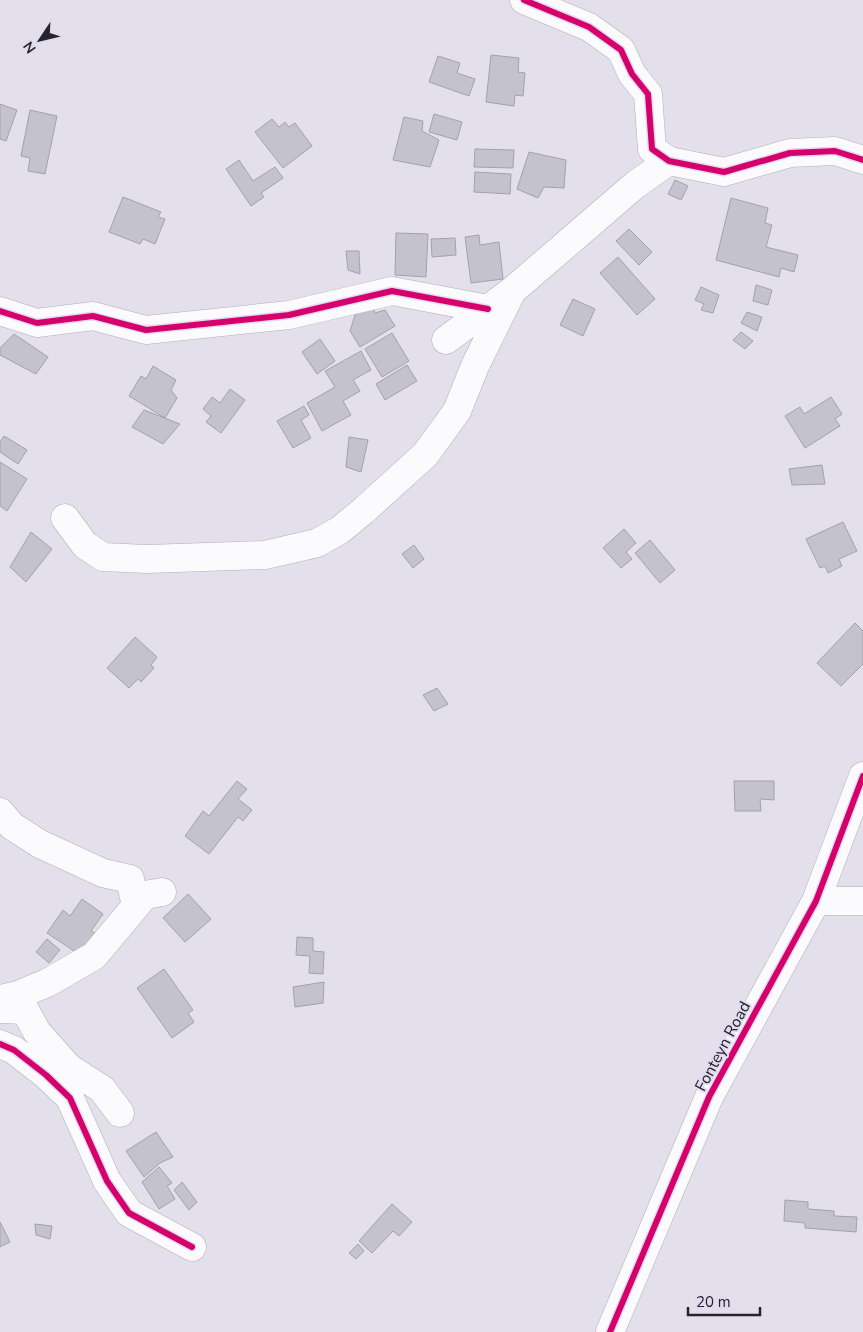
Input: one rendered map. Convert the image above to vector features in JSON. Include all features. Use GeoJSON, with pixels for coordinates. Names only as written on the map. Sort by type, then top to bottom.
{"type":"FeatureCollection","features":[{"type":"Feature","properties":{"kind":"street"},"geometry":{"type":"LineString","coordinates":[[524,0],[589,28],[621,50],[632,74],[648,94],[652,149],[669,162],[724,172],[790,153],[834,151],[863,160]]}},
{"type":"Feature","properties":{"kind":"street"},"geometry":{"type":"LineString","coordinates":[[446,340],[512,291],[635,185],[669,162]]}},
{"type":"Feature","properties":{"kind":"street"},"geometry":{"type":"LineString","coordinates":[[0,311],[37,323],[92,316],[146,330],[288,315],[392,291],[488,308]]}},
{"type":"Feature","properties":{"kind":"street"},"geometry":{"type":"LineString","coordinates":[[65,518],[85,545],[103,557],[147,559],[265,554],[317,543],[340,530],[425,454],[457,411],[475,366],[512,291]]}},
{"type":"Feature","properties":{"kind":"street","name":"Fonteyn Road"},"geometry":{"type":"LineString","coordinates":[[610,1332],[709,1097],[816,901],[863,776]]}},
{"type":"Feature","properties":{"kind":"street"},"geometry":{"type":"LineString","coordinates":[[0,812],[12,826],[40,844],[103,872],[130,879],[136,906]]}},
{"type":"Feature","properties":{"kind":"street"},"geometry":{"type":"LineString","coordinates":[[0,999],[48,983],[94,956],[145,895],[162,892]]}},
{"type":"Feature","properties":{"kind":"street"},"geometry":{"type":"LineString","coordinates":[[816,901],[863,901]]}},
{"type":"Feature","properties":{"kind":"street"},"geometry":{"type":"LineString","coordinates":[[0,1009],[25,1010],[37,1032],[69,1068],[102,1089],[120,1113]]}},
{"type":"Feature","properties":{"kind":"street"},"geometry":{"type":"LineString","coordinates":[[0,1044],[14,1050],[46,1075],[70,1098],[107,1181],[129,1213],[192,1248]]}},
{"type":"Feature","properties":{"kind":"building"},"geometry":{"type":"Polygon","coordinates":[[[491,55],[519,58],[518,72],[525,73],[523,96],[515,95],[514,106],[486,102],[491,55]]]}},
{"type":"Feature","properties":{"kind":"building"},"geometry":{"type":"Polygon","coordinates":[[[438,56],[460,63],[457,73],[475,79],[469,96],[429,82],[438,56]]]}},
{"type":"Feature","properties":{"kind":"building"},"geometry":{"type":"Polygon","coordinates":[[[0,104],[17,110],[6,141],[0,139],[0,104]]]}},
{"type":"Feature","properties":{"kind":"building"},"geometry":{"type":"Polygon","coordinates":[[[30,110],[57,116],[45,174],[28,171],[30,158],[21,156],[30,110]]]}},
{"type":"Feature","properties":{"kind":"building"},"geometry":{"type":"Polygon","coordinates":[[[434,114],[462,122],[457,140],[429,132],[434,114]]]}},
{"type":"Feature","properties":{"kind":"building"},"geometry":{"type":"Polygon","coordinates":[[[404,117],[423,121],[422,131],[439,140],[430,167],[393,160],[404,117]]]}},
{"type":"Feature","properties":{"kind":"building"},"geometry":{"type":"Polygon","coordinates":[[[272,119],[279,127],[285,122],[289,127],[295,123],[312,146],[283,168],[255,132],[272,119]]]}},
{"type":"Feature","properties":{"kind":"building"},"geometry":{"type":"Polygon","coordinates":[[[475,149],[514,150],[513,168],[474,167],[475,149]]]}},
{"type":"Feature","properties":{"kind":"building"},"geometry":{"type":"Polygon","coordinates":[[[529,152],[566,160],[564,188],[544,187],[538,198],[517,189],[529,152]]]}},
{"type":"Feature","properties":{"kind":"building"},"geometry":{"type":"Polygon","coordinates":[[[239,160],[253,181],[275,167],[283,178],[261,193],[264,197],[251,206],[226,169],[239,160]]]}},
{"type":"Feature","properties":{"kind":"building"},"geometry":{"type":"Polygon","coordinates":[[[475,172],[511,174],[510,194],[474,192],[475,172]]]}},
{"type":"Feature","properties":{"kind":"building"},"geometry":{"type":"Polygon","coordinates":[[[675,180],[688,186],[681,200],[668,194],[675,180]]]}},
{"type":"Feature","properties":{"kind":"building"},"geometry":{"type":"Polygon","coordinates":[[[123,197],[161,212],[158,217],[165,219],[155,244],[143,239],[140,244],[109,232],[123,197]]]}},
{"type":"Feature","properties":{"kind":"building"},"geometry":{"type":"Polygon","coordinates":[[[731,198],[768,208],[765,223],[772,225],[766,247],[798,255],[794,272],[781,268],[779,277],[716,260],[731,198]]]}},
{"type":"Feature","properties":{"kind":"building"},"geometry":{"type":"Polygon","coordinates":[[[629,229],[652,252],[639,265],[616,241],[629,229]]]}},
{"type":"Feature","properties":{"kind":"building"},"geometry":{"type":"Polygon","coordinates":[[[396,233],[428,234],[426,277],[395,275],[396,233]]]}},
{"type":"Feature","properties":{"kind":"building"},"geometry":{"type":"Polygon","coordinates":[[[479,235],[480,245],[499,242],[503,279],[471,283],[465,237],[479,235]]]}},
{"type":"Feature","properties":{"kind":"building"},"geometry":{"type":"Polygon","coordinates":[[[455,238],[456,255],[432,257],[431,239],[455,238]]]}},
{"type":"Feature","properties":{"kind":"building"},"geometry":{"type":"Polygon","coordinates":[[[346,251],[359,251],[360,274],[348,270],[346,251]]]}},
{"type":"Feature","properties":{"kind":"building"},"geometry":{"type":"Polygon","coordinates":[[[618,257],[655,299],[637,315],[600,273],[618,257]]]}},
{"type":"Feature","properties":{"kind":"building"},"geometry":{"type":"Polygon","coordinates":[[[756,285],[772,290],[768,305],[753,301],[756,285]]]}},
{"type":"Feature","properties":{"kind":"building"},"geometry":{"type":"Polygon","coordinates":[[[701,287],[719,295],[713,313],[701,310],[704,304],[695,300],[701,287]]]}},
{"type":"Feature","properties":{"kind":"building"},"geometry":{"type":"Polygon","coordinates":[[[573,299],[595,309],[583,336],[560,325],[573,299]]]}},
{"type":"Feature","properties":{"kind":"building"},"geometry":{"type":"Polygon","coordinates":[[[371,304],[375,313],[385,310],[395,326],[360,347],[350,331],[355,315],[371,304]]]}},
{"type":"Feature","properties":{"kind":"building"},"geometry":{"type":"Polygon","coordinates":[[[747,312],[762,317],[757,331],[741,323],[747,312]]]}},
{"type":"Feature","properties":{"kind":"building"},"geometry":{"type":"Polygon","coordinates":[[[741,332],[753,341],[745,349],[733,340],[741,332]]]}},
{"type":"Feature","properties":{"kind":"building"},"geometry":{"type":"Polygon","coordinates":[[[392,333],[409,361],[382,377],[365,349],[392,333]]]}},
{"type":"Feature","properties":{"kind":"building"},"geometry":{"type":"Polygon","coordinates":[[[14,334],[48,357],[36,374],[0,355],[0,348],[14,334]]]}},
{"type":"Feature","properties":{"kind":"building"},"geometry":{"type":"Polygon","coordinates":[[[320,339],[335,361],[317,374],[302,352],[320,339]]]}},
{"type":"Feature","properties":{"kind":"building"},"geometry":{"type":"Polygon","coordinates":[[[361,351],[371,370],[353,380],[360,391],[343,401],[351,415],[322,431],[307,403],[335,387],[325,371],[361,351]]]}},
{"type":"Feature","properties":{"kind":"building"},"geometry":{"type":"Polygon","coordinates":[[[407,365],[417,381],[385,400],[376,384],[407,365]]]}},
{"type":"Feature","properties":{"kind":"building"},"geometry":{"type":"Polygon","coordinates":[[[153,366],[176,380],[171,390],[177,398],[165,418],[129,396],[141,376],[146,379],[153,366]]]}},
{"type":"Feature","properties":{"kind":"building"},"geometry":{"type":"Polygon","coordinates":[[[230,389],[245,400],[221,433],[206,422],[211,416],[203,409],[212,397],[220,403],[230,389]]]}},
{"type":"Feature","properties":{"kind":"building"},"geometry":{"type":"Polygon","coordinates":[[[831,397],[842,414],[835,419],[840,426],[805,448],[785,416],[800,407],[804,414],[831,397]]]}},
{"type":"Feature","properties":{"kind":"building"},"geometry":{"type":"Polygon","coordinates":[[[304,406],[309,415],[301,420],[311,438],[293,448],[277,421],[304,406]]]}},
{"type":"Feature","properties":{"kind":"building"},"geometry":{"type":"Polygon","coordinates":[[[144,410],[180,424],[163,444],[132,427],[144,410]]]}},
{"type":"Feature","properties":{"kind":"building"},"geometry":{"type":"Polygon","coordinates":[[[4,436],[27,450],[18,464],[0,452],[0,442],[4,436]]]}},
{"type":"Feature","properties":{"kind":"building"},"geometry":{"type":"Polygon","coordinates":[[[349,437],[368,440],[361,472],[346,467],[349,437]]]}},
{"type":"Feature","properties":{"kind":"building"},"geometry":{"type":"Polygon","coordinates":[[[0,462],[27,479],[7,511],[0,506],[0,462]]]}},
{"type":"Feature","properties":{"kind":"building"},"geometry":{"type":"Polygon","coordinates":[[[822,465],[825,484],[792,485],[789,469],[822,465]]]}},
{"type":"Feature","properties":{"kind":"building"},"geometry":{"type":"Polygon","coordinates":[[[843,522],[857,551],[839,559],[842,566],[828,573],[825,566],[820,568],[806,539],[843,522]]]}},
{"type":"Feature","properties":{"kind":"building"},"geometry":{"type":"Polygon","coordinates":[[[624,529],[636,543],[626,552],[632,559],[621,568],[603,548],[624,529]]]}},
{"type":"Feature","properties":{"kind":"building"},"geometry":{"type":"Polygon","coordinates":[[[31,532],[52,549],[26,582],[10,567],[31,532]]]}},
{"type":"Feature","properties":{"kind":"building"},"geometry":{"type":"Polygon","coordinates":[[[650,540],[675,570],[660,583],[635,553],[650,540]]]}},
{"type":"Feature","properties":{"kind":"building"},"geometry":{"type":"Polygon","coordinates":[[[414,545],[424,559],[413,568],[402,554],[414,545]]]}},
{"type":"Feature","properties":{"kind":"building"},"geometry":{"type":"Polygon","coordinates":[[[855,623],[863,631],[863,664],[841,686],[817,663],[855,623]]]}},
{"type":"Feature","properties":{"kind":"building"},"geometry":{"type":"Polygon","coordinates":[[[135,637],[157,657],[151,665],[154,668],[141,682],[138,679],[129,688],[107,668],[135,637]]]}},
{"type":"Feature","properties":{"kind":"building"},"geometry":{"type":"Polygon","coordinates":[[[437,688],[448,704],[434,711],[423,695],[437,688]]]}},
{"type":"Feature","properties":{"kind":"building"},"geometry":{"type":"Polygon","coordinates":[[[237,781],[247,789],[238,799],[252,810],[243,821],[238,817],[209,854],[185,836],[203,811],[209,816],[237,781]]]}},
{"type":"Feature","properties":{"kind":"building"},"geometry":{"type":"Polygon","coordinates":[[[734,781],[774,781],[774,800],[760,799],[761,811],[735,811],[734,781]]]}},
{"type":"Feature","properties":{"kind":"building"},"geometry":{"type":"Polygon","coordinates":[[[188,894],[211,919],[185,942],[163,918],[188,894]]]}},
{"type":"Feature","properties":{"kind":"building"},"geometry":{"type":"Polygon","coordinates":[[[82,899],[103,914],[91,931],[95,933],[80,955],[47,933],[63,910],[70,916],[82,899]]]}},
{"type":"Feature","properties":{"kind":"building"},"geometry":{"type":"Polygon","coordinates":[[[297,937],[313,938],[313,951],[324,952],[323,974],[309,973],[310,956],[296,955],[297,937]]]}},
{"type":"Feature","properties":{"kind":"building"},"geometry":{"type":"Polygon","coordinates":[[[47,939],[60,950],[49,963],[36,952],[47,939]]]}},
{"type":"Feature","properties":{"kind":"building"},"geometry":{"type":"Polygon","coordinates":[[[164,969],[193,1010],[188,1013],[194,1022],[172,1038],[137,988],[164,969]]]}},
{"type":"Feature","properties":{"kind":"building"},"geometry":{"type":"Polygon","coordinates":[[[324,982],[323,1003],[295,1007],[293,987],[324,982]]]}},
{"type":"Feature","properties":{"kind":"building"},"geometry":{"type":"Polygon","coordinates":[[[156,1132],[173,1157],[160,1163],[144,1177],[126,1151],[156,1132]]]}},
{"type":"Feature","properties":{"kind":"building"},"geometry":{"type":"Polygon","coordinates":[[[159,1167],[172,1183],[167,1186],[175,1199],[159,1209],[142,1182],[159,1167]]]}},
{"type":"Feature","properties":{"kind":"building"},"geometry":{"type":"Polygon","coordinates":[[[182,1182],[197,1202],[189,1210],[174,1190],[182,1182]]]}},
{"type":"Feature","properties":{"kind":"building"},"geometry":{"type":"Polygon","coordinates":[[[785,1200],[808,1202],[808,1209],[834,1211],[834,1216],[857,1217],[856,1232],[805,1228],[805,1223],[784,1221],[785,1200]]]}},
{"type":"Feature","properties":{"kind":"building"},"geometry":{"type":"Polygon","coordinates":[[[392,1204],[412,1222],[399,1236],[393,1231],[372,1253],[359,1241],[392,1204]]]}},
{"type":"Feature","properties":{"kind":"building"},"geometry":{"type":"Polygon","coordinates":[[[0,1222],[10,1242],[0,1247],[0,1222]]]}},
{"type":"Feature","properties":{"kind":"building"},"geometry":{"type":"Polygon","coordinates":[[[35,1224],[52,1226],[50,1239],[36,1235],[35,1224]]]}},
{"type":"Feature","properties":{"kind":"building"},"geometry":{"type":"Polygon","coordinates":[[[358,1244],[364,1251],[356,1259],[349,1253],[358,1244]]]}},
{"type":"Feature","properties":{"kind":"cycle path"},"geometry":{"type":"LineString","coordinates":[[524,0],[589,27],[621,50],[632,74],[648,94],[652,149],[669,161],[724,172],[790,153],[835,151],[863,160]]}},
{"type":"Feature","properties":{"kind":"cycle path"},"geometry":{"type":"LineString","coordinates":[[0,311],[37,323],[93,316],[146,330],[289,315],[392,291],[488,309]]}},
{"type":"Feature","properties":{"kind":"cycle path"},"geometry":{"type":"LineString","coordinates":[[610,1332],[709,1097],[816,901],[863,776]]}},
{"type":"Feature","properties":{"kind":"cycle path"},"geometry":{"type":"LineString","coordinates":[[0,1044],[14,1050],[46,1075],[70,1098],[107,1181],[129,1213],[192,1247]]}}]}
